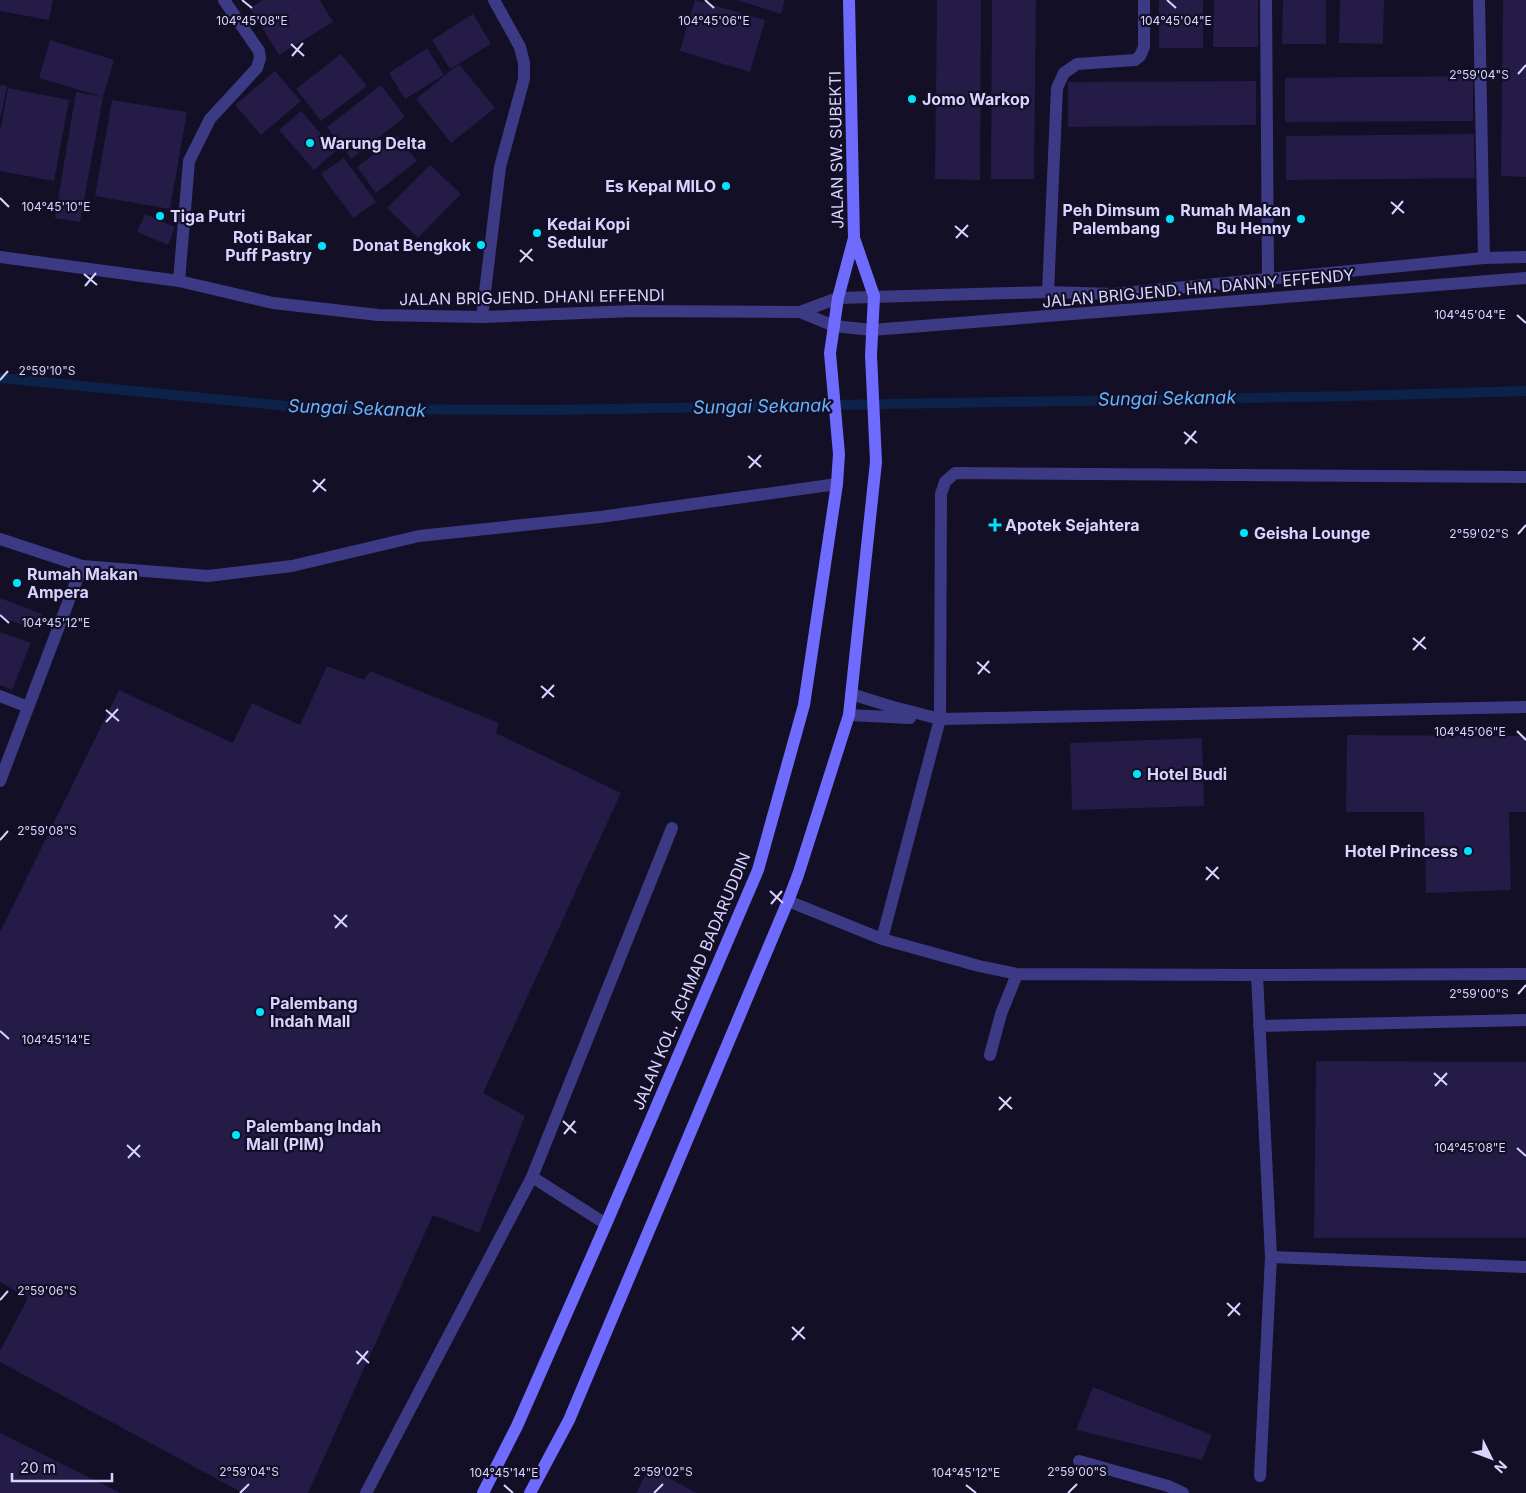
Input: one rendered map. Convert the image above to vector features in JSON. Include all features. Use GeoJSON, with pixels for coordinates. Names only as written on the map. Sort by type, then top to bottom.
{"type":"FeatureCollection","features":[{"type":"Feature","properties":{"kind":"main road","name":"JALAN SW. SUBEKTI"},"geometry":{"type":"LineString","coordinates":[[830,353],[838,298],[854,238],[849,0]]}},
{"type":"Feature","properties":{"kind":"main road"},"geometry":{"type":"LineString","coordinates":[[530,1493],[569,1420],[788,901],[798,875],[848,715],[876,462],[872,357],[874,296],[854,238]]}},
{"type":"Feature","properties":{"kind":"main road","name":"JALAN KOL. ACHMAD BADARUDDIN"},"geometry":{"type":"LineString","coordinates":[[483,1493],[517,1426],[758,870],[804,704],[837,484],[839,454],[830,353]]}},
{"type":"Feature","properties":{"kind":"street"},"geometry":{"type":"LineString","coordinates":[[179,281],[189,161],[210,119],[257,68],[260,58],[259,51],[224,0]]}},
{"type":"Feature","properties":{"kind":"street"},"geometry":{"type":"LineString","coordinates":[[482,317],[500,167],[524,79],[524,63],[520,47],[494,0]]}},
{"type":"Feature","properties":{"kind":"street"},"geometry":{"type":"LineString","coordinates":[[1048,292],[1057,88],[1064,74],[1077,64],[1135,60],[1140,56],[1144,47],[1144,0]]}},
{"type":"Feature","properties":{"kind":"street"},"geometry":{"type":"LineString","coordinates":[[1266,0],[1268,279]]}},
{"type":"Feature","properties":{"kind":"street"},"geometry":{"type":"LineString","coordinates":[[1479,0],[1484,258]]}},
{"type":"Feature","properties":{"kind":"street","name":"JALAN BRIGJEND. DHANI EFFENDI"},"geometry":{"type":"LineString","coordinates":[[0,257],[179,281],[273,303],[378,315],[482,317],[633,311],[800,312]]}},
{"type":"Feature","properties":{"kind":"street","name":"JALAN BRIGJEND. HM. DANNY EFFENDY"},"geometry":{"type":"LineString","coordinates":[[800,312],[838,298],[1048,292],[1113,294],[1484,258],[1526,257]]}},
{"type":"Feature","properties":{"kind":"street","name":"JALAN BRIGJEND. HM. DANNY EFFENDY"},"geometry":{"type":"LineString","coordinates":[[800,312],[834,326],[872,330],[1526,278]]}},
{"type":"Feature","properties":{"kind":"street"},"geometry":{"type":"LineString","coordinates":[[882,939],[940,719],[941,494],[945,482],[955,473],[1526,477]]}},
{"type":"Feature","properties":{"kind":"street"},"geometry":{"type":"LineString","coordinates":[[0,539],[82,566],[208,576],[292,566],[419,536],[600,517],[837,484]]}},
{"type":"Feature","properties":{"kind":"street"},"geometry":{"type":"LineString","coordinates":[[0,781],[82,566]]}},
{"type":"Feature","properties":{"kind":"street"},"geometry":{"type":"LineString","coordinates":[[851,694],[893,708],[940,719]]}},
{"type":"Feature","properties":{"kind":"street"},"geometry":{"type":"LineString","coordinates":[[0,696],[28,707]]}},
{"type":"Feature","properties":{"kind":"street"},"geometry":{"type":"LineString","coordinates":[[848,715],[940,719],[1526,707]]}},
{"type":"Feature","properties":{"kind":"street"},"geometry":{"type":"LineString","coordinates":[[366,1493],[532,1177],[672,828]]}},
{"type":"Feature","properties":{"kind":"street"},"geometry":{"type":"LineString","coordinates":[[788,901],[882,939],[978,966],[1017,974],[1526,974]]}},
{"type":"Feature","properties":{"kind":"street"},"geometry":{"type":"LineString","coordinates":[[990,1055],[1001,1014],[1017,974]]}},
{"type":"Feature","properties":{"kind":"street"},"geometry":{"type":"LineString","coordinates":[[1257,975],[1271,1257],[1260,1476]]}},
{"type":"Feature","properties":{"kind":"street"},"geometry":{"type":"LineString","coordinates":[[1259,1026],[1526,1020]]}},
{"type":"Feature","properties":{"kind":"street"},"geometry":{"type":"LineString","coordinates":[[532,1177],[606,1224]]}},
{"type":"Feature","properties":{"kind":"street"},"geometry":{"type":"LineString","coordinates":[[1271,1257],[1526,1267]]}},
{"type":"Feature","properties":{"kind":"street"},"geometry":{"type":"LineString","coordinates":[[1080,1461],[1168,1486],[1183,1493]]}},
{"type":"Feature","properties":{"kind":"building"},"geometry":{"type":"Polygon","coordinates":[[[0,0],[53,0],[49,20],[0,11],[0,0]]]}},
{"type":"Feature","properties":{"kind":"building"},"geometry":{"type":"Polygon","coordinates":[[[263,0],[320,0],[333,22],[279,55],[250,8],[263,0]]]}},
{"type":"Feature","properties":{"kind":"building"},"geometry":{"type":"Polygon","coordinates":[[[695,0],[765,20],[750,72],[680,51],[695,0]]]}},
{"type":"Feature","properties":{"kind":"building"},"geometry":{"type":"Polygon","coordinates":[[[737,0],[785,0],[781,14],[737,0]]]}},
{"type":"Feature","properties":{"kind":"building"},"geometry":{"type":"Polygon","coordinates":[[[937,0],[981,0],[980,180],[935,179],[937,0]]]}},
{"type":"Feature","properties":{"kind":"building"},"geometry":{"type":"Polygon","coordinates":[[[992,0],[1036,0],[1034,179],[991,179],[992,0]]]}},
{"type":"Feature","properties":{"kind":"building"},"geometry":{"type":"Polygon","coordinates":[[[1159,0],[1203,0],[1203,48],[1159,48],[1159,0]]]}},
{"type":"Feature","properties":{"kind":"building"},"geometry":{"type":"Polygon","coordinates":[[[1214,0],[1258,0],[1258,47],[1213,47],[1214,0]]]}},
{"type":"Feature","properties":{"kind":"building"},"geometry":{"type":"Polygon","coordinates":[[[1283,0],[1326,0],[1326,44],[1282,44],[1283,0]]]}},
{"type":"Feature","properties":{"kind":"building"},"geometry":{"type":"Polygon","coordinates":[[[1340,0],[1384,0],[1383,44],[1339,43],[1340,0]]]}},
{"type":"Feature","properties":{"kind":"building"},"geometry":{"type":"Polygon","coordinates":[[[1503,0],[1526,0],[1526,177],[1501,176],[1503,0]]]}},
{"type":"Feature","properties":{"kind":"building"},"geometry":{"type":"Polygon","coordinates":[[[473,14],[491,44],[450,69],[432,40],[473,14]]]}},
{"type":"Feature","properties":{"kind":"building"},"geometry":{"type":"Polygon","coordinates":[[[50,40],[114,60],[103,97],[39,78],[50,40]]]}},
{"type":"Feature","properties":{"kind":"building"},"geometry":{"type":"Polygon","coordinates":[[[427,48],[444,75],[405,99],[389,73],[427,48]]]}},
{"type":"Feature","properties":{"kind":"building"},"geometry":{"type":"Polygon","coordinates":[[[341,54],[367,86],[321,121],[296,89],[341,54]]]}},
{"type":"Feature","properties":{"kind":"building"},"geometry":{"type":"Polygon","coordinates":[[[459,64],[495,108],[451,143],[416,99],[459,64]]]}},
{"type":"Feature","properties":{"kind":"building"},"geometry":{"type":"Polygon","coordinates":[[[275,71],[301,101],[261,135],[235,105],[275,71]]]}},
{"type":"Feature","properties":{"kind":"building"},"geometry":{"type":"Polygon","coordinates":[[[1473,76],[1473,121],[1285,122],[1285,78],[1473,76]]]}},
{"type":"Feature","properties":{"kind":"building"},"geometry":{"type":"Polygon","coordinates":[[[1256,81],[1256,125],[1068,127],[1068,82],[1256,81]]]}},
{"type":"Feature","properties":{"kind":"building"},"geometry":{"type":"Polygon","coordinates":[[[0,85],[7,86],[1,116],[0,116],[0,85]]]}},
{"type":"Feature","properties":{"kind":"building"},"geometry":{"type":"Polygon","coordinates":[[[381,85],[405,117],[351,159],[327,127],[381,85]]]}},
{"type":"Feature","properties":{"kind":"building"},"geometry":{"type":"Polygon","coordinates":[[[8,88],[69,100],[54,181],[0,171],[0,131],[8,88]]]}},
{"type":"Feature","properties":{"kind":"building"},"geometry":{"type":"Polygon","coordinates":[[[76,92],[103,97],[80,222],[55,218],[76,92]]]}},
{"type":"Feature","properties":{"kind":"building"},"geometry":{"type":"Polygon","coordinates":[[[112,100],[187,112],[170,209],[95,196],[112,100]]]}},
{"type":"Feature","properties":{"kind":"building"},"geometry":{"type":"Polygon","coordinates":[[[301,111],[336,151],[314,170],[279,130],[301,111]]]}},
{"type":"Feature","properties":{"kind":"building"},"geometry":{"type":"Polygon","coordinates":[[[1474,134],[1475,178],[1286,180],[1286,136],[1474,134]]]}},
{"type":"Feature","properties":{"kind":"building"},"geometry":{"type":"Polygon","coordinates":[[[398,136],[417,161],[376,193],[357,167],[398,136]]]}},
{"type":"Feature","properties":{"kind":"building"},"geometry":{"type":"Polygon","coordinates":[[[344,158],[376,202],[353,218],[321,174],[344,158]]]}},
{"type":"Feature","properties":{"kind":"building"},"geometry":{"type":"Polygon","coordinates":[[[430,165],[461,194],[418,238],[387,208],[430,165]]]}},
{"type":"Feature","properties":{"kind":"building"},"geometry":{"type":"Polygon","coordinates":[[[145,214],[175,227],[168,245],[137,232],[145,214]]]}},
{"type":"Feature","properties":{"kind":"building"},"geometry":{"type":"Polygon","coordinates":[[[0,598],[42,614],[36,630],[0,617],[0,598]]]}},
{"type":"Feature","properties":{"kind":"building"},"geometry":{"type":"Polygon","coordinates":[[[0,632],[31,643],[12,690],[0,685],[0,632]]]}},
{"type":"Feature","properties":{"kind":"building","name":"Palembang Indah Mall"},"geometry":{"type":"Polygon","coordinates":[[[327,666],[364,680],[370,671],[499,723],[496,733],[621,793],[483,1093],[525,1116],[479,1233],[433,1215],[308,1493],[243,1493],[0,1362],[0,1351],[28,1298],[0,1282],[0,932],[119,690],[233,743],[252,703],[300,725],[327,666]]]}},
{"type":"Feature","properties":{"kind":"building","name":"Hotel Princess"},"geometry":{"type":"Polygon","coordinates":[[[1347,735],[1526,736],[1526,812],[1509,812],[1511,890],[1426,893],[1424,812],[1346,812],[1347,735]]]}},
{"type":"Feature","properties":{"kind":"building","name":"Hotel Budi"},"geometry":{"type":"Polygon","coordinates":[[[1202,738],[1204,806],[1072,810],[1070,743],[1202,738]]]}},
{"type":"Feature","properties":{"kind":"building"},"geometry":{"type":"Polygon","coordinates":[[[1316,1061],[1526,1062],[1526,1238],[1314,1238],[1316,1061]]]}},
{"type":"Feature","properties":{"kind":"building"},"geometry":{"type":"Polygon","coordinates":[[[1093,1387],[1212,1435],[1202,1460],[1076,1430],[1093,1387]]]}},
{"type":"Feature","properties":{"kind":"building"},"geometry":{"type":"Polygon","coordinates":[[[0,1433],[120,1493],[0,1493],[0,1433]]]}},
{"type":"Feature","properties":{"kind":"building"},"geometry":{"type":"Polygon","coordinates":[[[649,1468],[697,1493],[636,1493],[649,1468]]]}},
{"type":"Feature","properties":{"kind":"waterway","name":"Sungai Sekanak"},"geometry":{"type":"LineString","coordinates":[[0,378],[317,409],[552,410],[1352,396],[1526,391]]}},
{"type":"Feature","properties":{"kind":"place","name":"Jomo Warkop"},"geometry":{"type":"Point","coordinates":[912,99]}},
{"type":"Feature","properties":{"kind":"place","name":"Warung Delta"},"geometry":{"type":"Point","coordinates":[310,143]}},
{"type":"Feature","properties":{"kind":"place","name":"Es Kepal MILO"},"geometry":{"type":"Point","coordinates":[726,186]}},
{"type":"Feature","properties":{"kind":"place","name":"Tiga Putri"},"geometry":{"type":"Point","coordinates":[160,216]}},
{"type":"Feature","properties":{"kind":"place","name":"Peh Dimsum Palembang"},"geometry":{"type":"Point","coordinates":[1170,219]}},
{"type":"Feature","properties":{"kind":"place","name":"Rumah Makan Bu Henny"},"geometry":{"type":"Point","coordinates":[1301,219]}},
{"type":"Feature","properties":{"kind":"place","name":"Kedai Kopi Sedulur"},"geometry":{"type":"Point","coordinates":[537,233]}},
{"type":"Feature","properties":{"kind":"place","name":"Donat Bengkok"},"geometry":{"type":"Point","coordinates":[481,245]}},
{"type":"Feature","properties":{"kind":"place","name":"Roti Bakar Puff Pastry"},"geometry":{"type":"Point","coordinates":[322,246]}},
{"type":"Feature","properties":{"kind":"place","name":"Apotek Sejahtera"},"geometry":{"type":"Point","coordinates":[995,525]}},
{"type":"Feature","properties":{"kind":"place","name":"Geisha Lounge"},"geometry":{"type":"Point","coordinates":[1244,533]}},
{"type":"Feature","properties":{"kind":"place","name":"Rumah Makan Ampera"},"geometry":{"type":"Point","coordinates":[17,583]}},
{"type":"Feature","properties":{"kind":"place","name":"Hotel Budi"},"geometry":{"type":"Point","coordinates":[1137,774]}},
{"type":"Feature","properties":{"kind":"place","name":"Hotel Princess"},"geometry":{"type":"Point","coordinates":[1468,851]}},
{"type":"Feature","properties":{"kind":"place","name":"Palembang Indah Mall"},"geometry":{"type":"Point","coordinates":[260,1012]}},
{"type":"Feature","properties":{"kind":"place","name":"Palembang Indah Mall (PIM)"},"geometry":{"type":"Point","coordinates":[236,1135]}}]}
